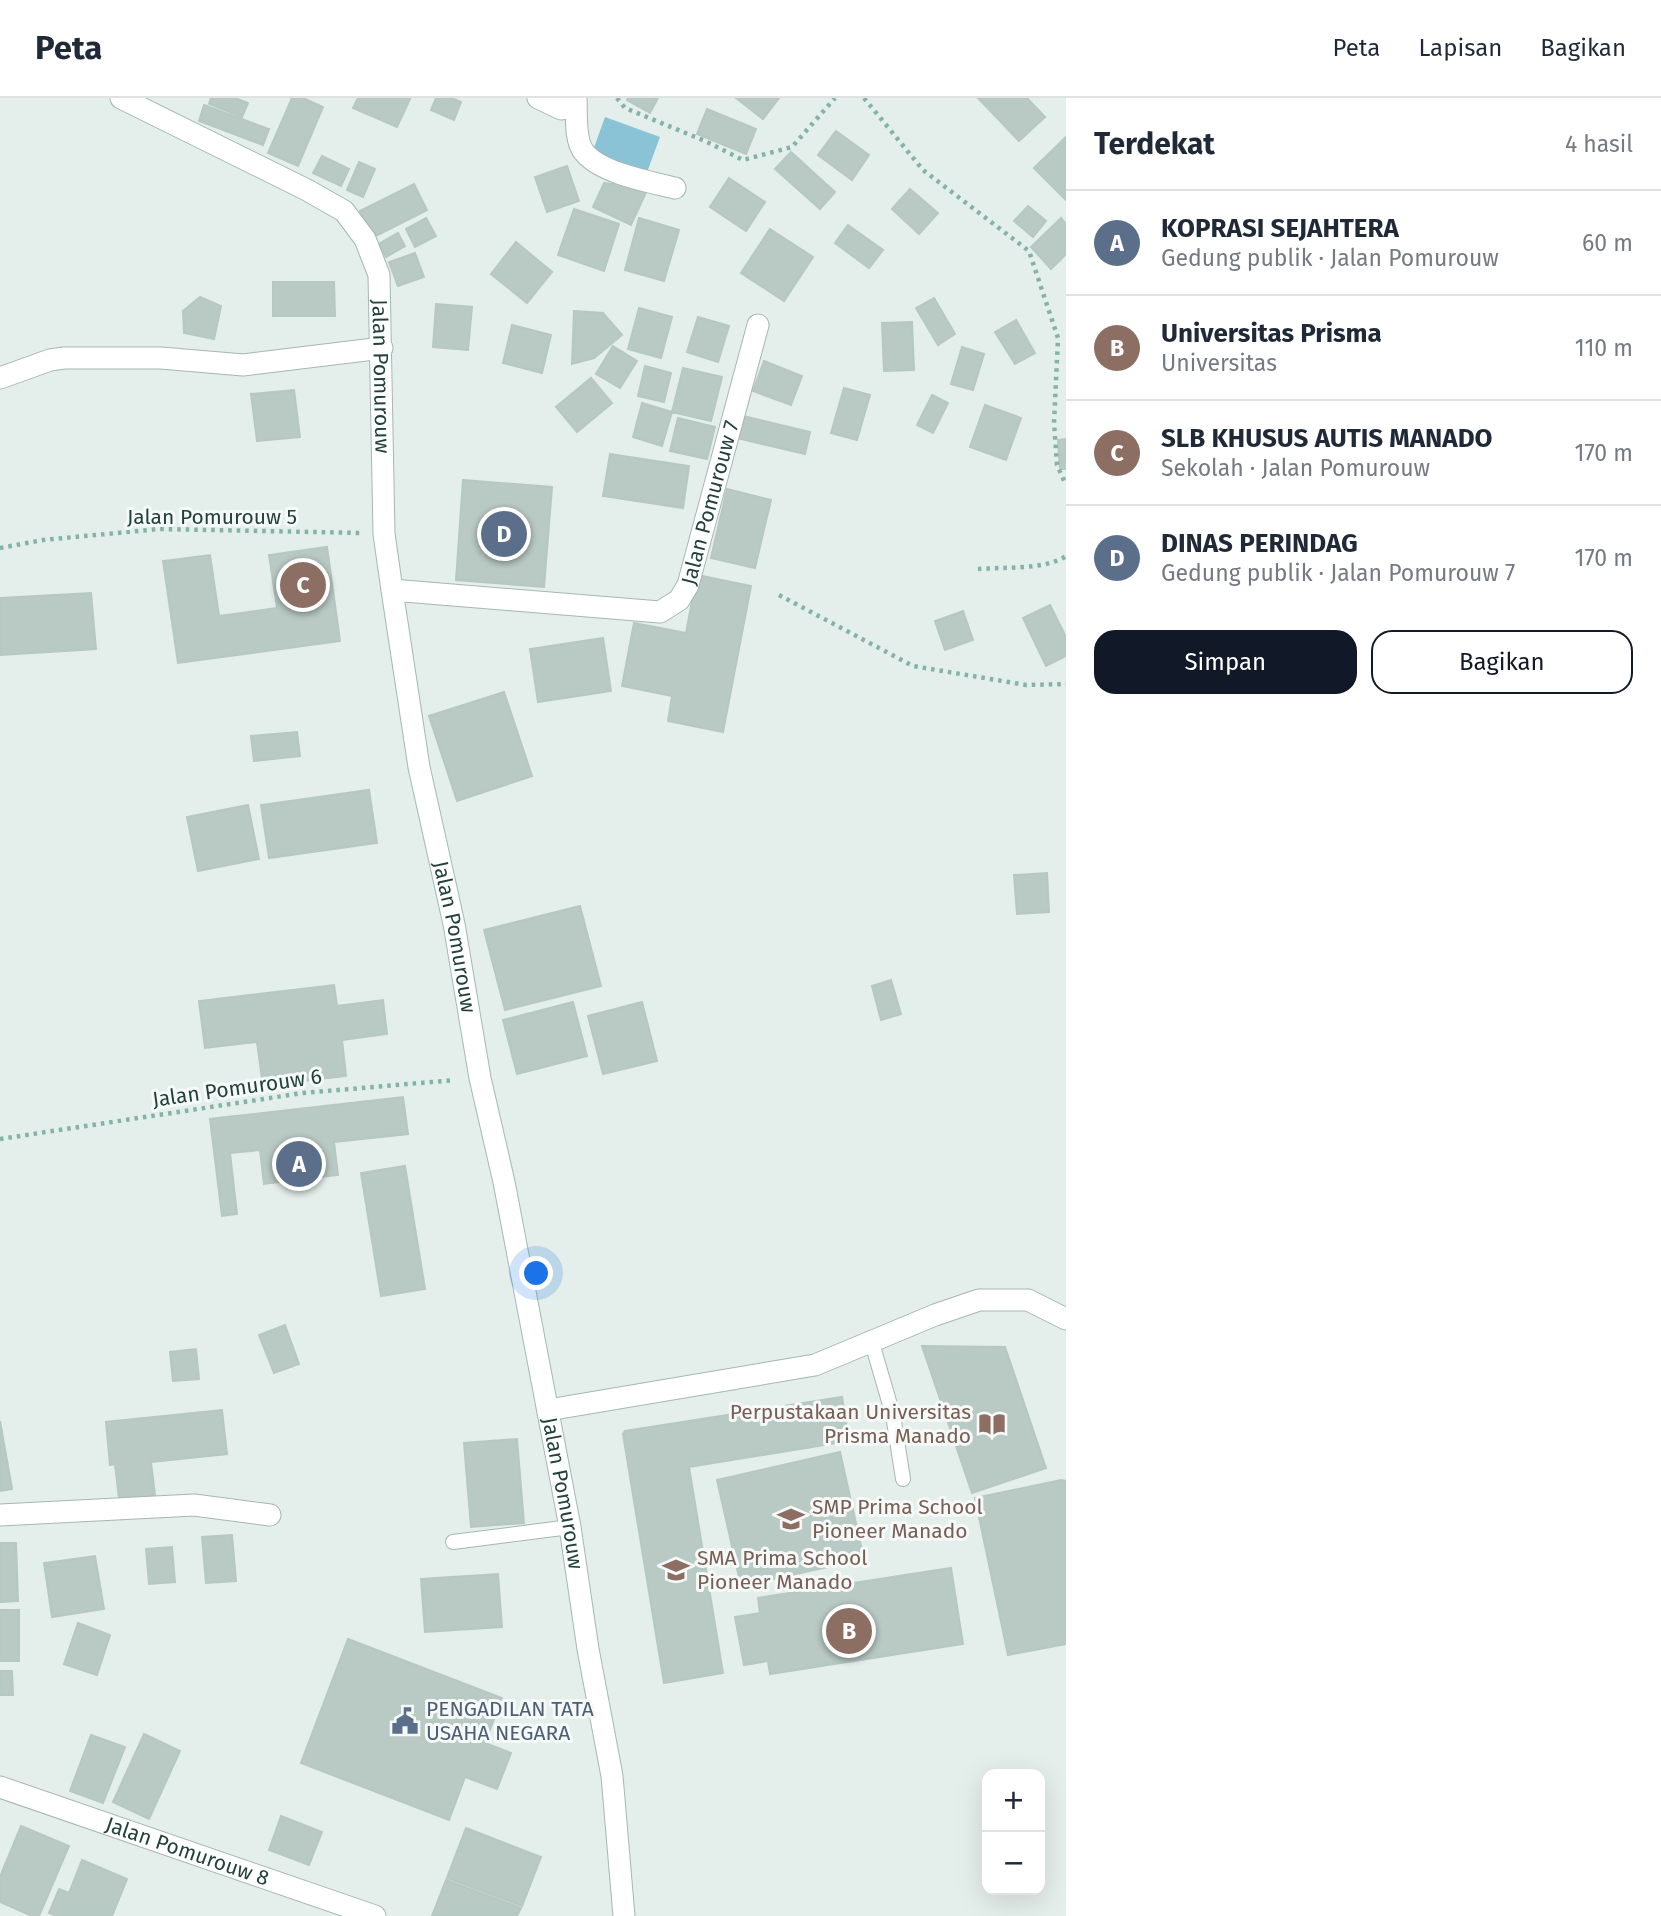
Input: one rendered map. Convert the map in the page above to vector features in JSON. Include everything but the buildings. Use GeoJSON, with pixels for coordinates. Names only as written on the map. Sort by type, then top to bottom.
{"type":"FeatureCollection","features":[{"type":"Feature","properties":{"kind":"street","name":"Jalan Pomurouw"},"geometry":{"type":"LineString","coordinates":[[121,98],[284,178],[344,211],[365,239],[379,275],[384,534],[392,590],[419,767],[454,924],[480,1078],[504,1182],[570,1527],[588,1649],[612,1776],[624,1916]]}},
{"type":"Feature","properties":{"kind":"street"},"geometry":{"type":"LineString","coordinates":[[538,98],[561,109],[569,107],[575,98]]}},
{"type":"Feature","properties":{"kind":"street"},"geometry":{"type":"LineString","coordinates":[[575,98],[578,134],[583,151],[600,165],[675,188]]}},
{"type":"Feature","properties":{"kind":"street","name":"Jalan Pomurouw 7"},"geometry":{"type":"LineString","coordinates":[[392,590],[660,612],[679,600],[688,584],[758,325]]}},
{"type":"Feature","properties":{"kind":"street"},"geometry":{"type":"LineString","coordinates":[[0,378],[50,360],[64,358],[161,358],[243,365],[382,348]]}},
{"type":"Feature","properties":{"kind":"street"},"geometry":{"type":"LineString","coordinates":[[548,1410],[815,1365],[935,1315],[979,1300],[1028,1300],[1066,1319]]}},
{"type":"Feature","properties":{"kind":"street"},"geometry":{"type":"LineString","coordinates":[[0,1515],[194,1505],[270,1515]]}},
{"type":"Feature","properties":{"kind":"street","name":"Jalan Pomurouw 8"},"geometry":{"type":"LineString","coordinates":[[0,1787],[375,1916]]}},
{"type":"Feature","properties":{"kind":"lane"},"geometry":{"type":"LineString","coordinates":[[872,1343],[893,1415],[903,1479]]}},
{"type":"Feature","properties":{"kind":"lane"},"geometry":{"type":"LineString","coordinates":[[453,1542],[570,1527]]}},
{"type":"Feature","properties":{"kind":"path"},"geometry":{"type":"LineString","coordinates":[[617,98],[625,108],[743,160],[792,147],[835,98]]}},
{"type":"Feature","properties":{"kind":"path"},"geometry":{"type":"LineString","coordinates":[[864,98],[923,170],[1029,251],[1058,338],[1054,423],[1057,466],[1066,485]]}},
{"type":"Feature","properties":{"kind":"path","name":"Jalan Pomurouw 5"},"geometry":{"type":"LineString","coordinates":[[0,548],[43,540],[159,529],[384,534]]}},
{"type":"Feature","properties":{"kind":"path"},"geometry":{"type":"LineString","coordinates":[[978,569],[1058,562],[1066,556]]}},
{"type":"Feature","properties":{"kind":"path"},"geometry":{"type":"LineString","coordinates":[[779,595],[913,666],[1026,685],[1066,684]]}},
{"type":"Feature","properties":{"kind":"path","name":"Jalan Pomurouw 6"},"geometry":{"type":"LineString","coordinates":[[0,1139],[303,1093],[480,1078]]}},
{"type":"Feature","properties":{"kind":"water"},"geometry":{"type":"Polygon","coordinates":[[[605,117],[660,137],[646,175],[591,156],[605,117]]]}},
{"type":"Feature","properties":{"kind":"place","name":"DINAS PERINDAG"},"geometry":{"type":"Point","coordinates":[504,534]}},
{"type":"Feature","properties":{"kind":"place","name":"SLB KHUSUS AUTIS MANADO"},"geometry":{"type":"Point","coordinates":[303,585]}},
{"type":"Feature","properties":{"kind":"place","name":"KOPRASI SEJAHTERA"},"geometry":{"type":"Point","coordinates":[299,1164]}},
{"type":"Feature","properties":{"kind":"place","name":"Perpustakaan Universitas Prisma Manado"},"geometry":{"type":"Point","coordinates":[992,1424]}},
{"type":"Feature","properties":{"kind":"place","name":"SMP Prima School Pioneer Manado"},"geometry":{"type":"Point","coordinates":[791,1519]}},
{"type":"Feature","properties":{"kind":"place","name":"SMA Prima School Pioneer Manado"},"geometry":{"type":"Point","coordinates":[676,1570]}},
{"type":"Feature","properties":{"kind":"place","name":"Universitas Prisma"},"geometry":{"type":"Point","coordinates":[849,1631]}},
{"type":"Feature","properties":{"kind":"place","name":"PENGADILAN TATA USAHA NEGARA"},"geometry":{"type":"Point","coordinates":[405,1721]}}]}
